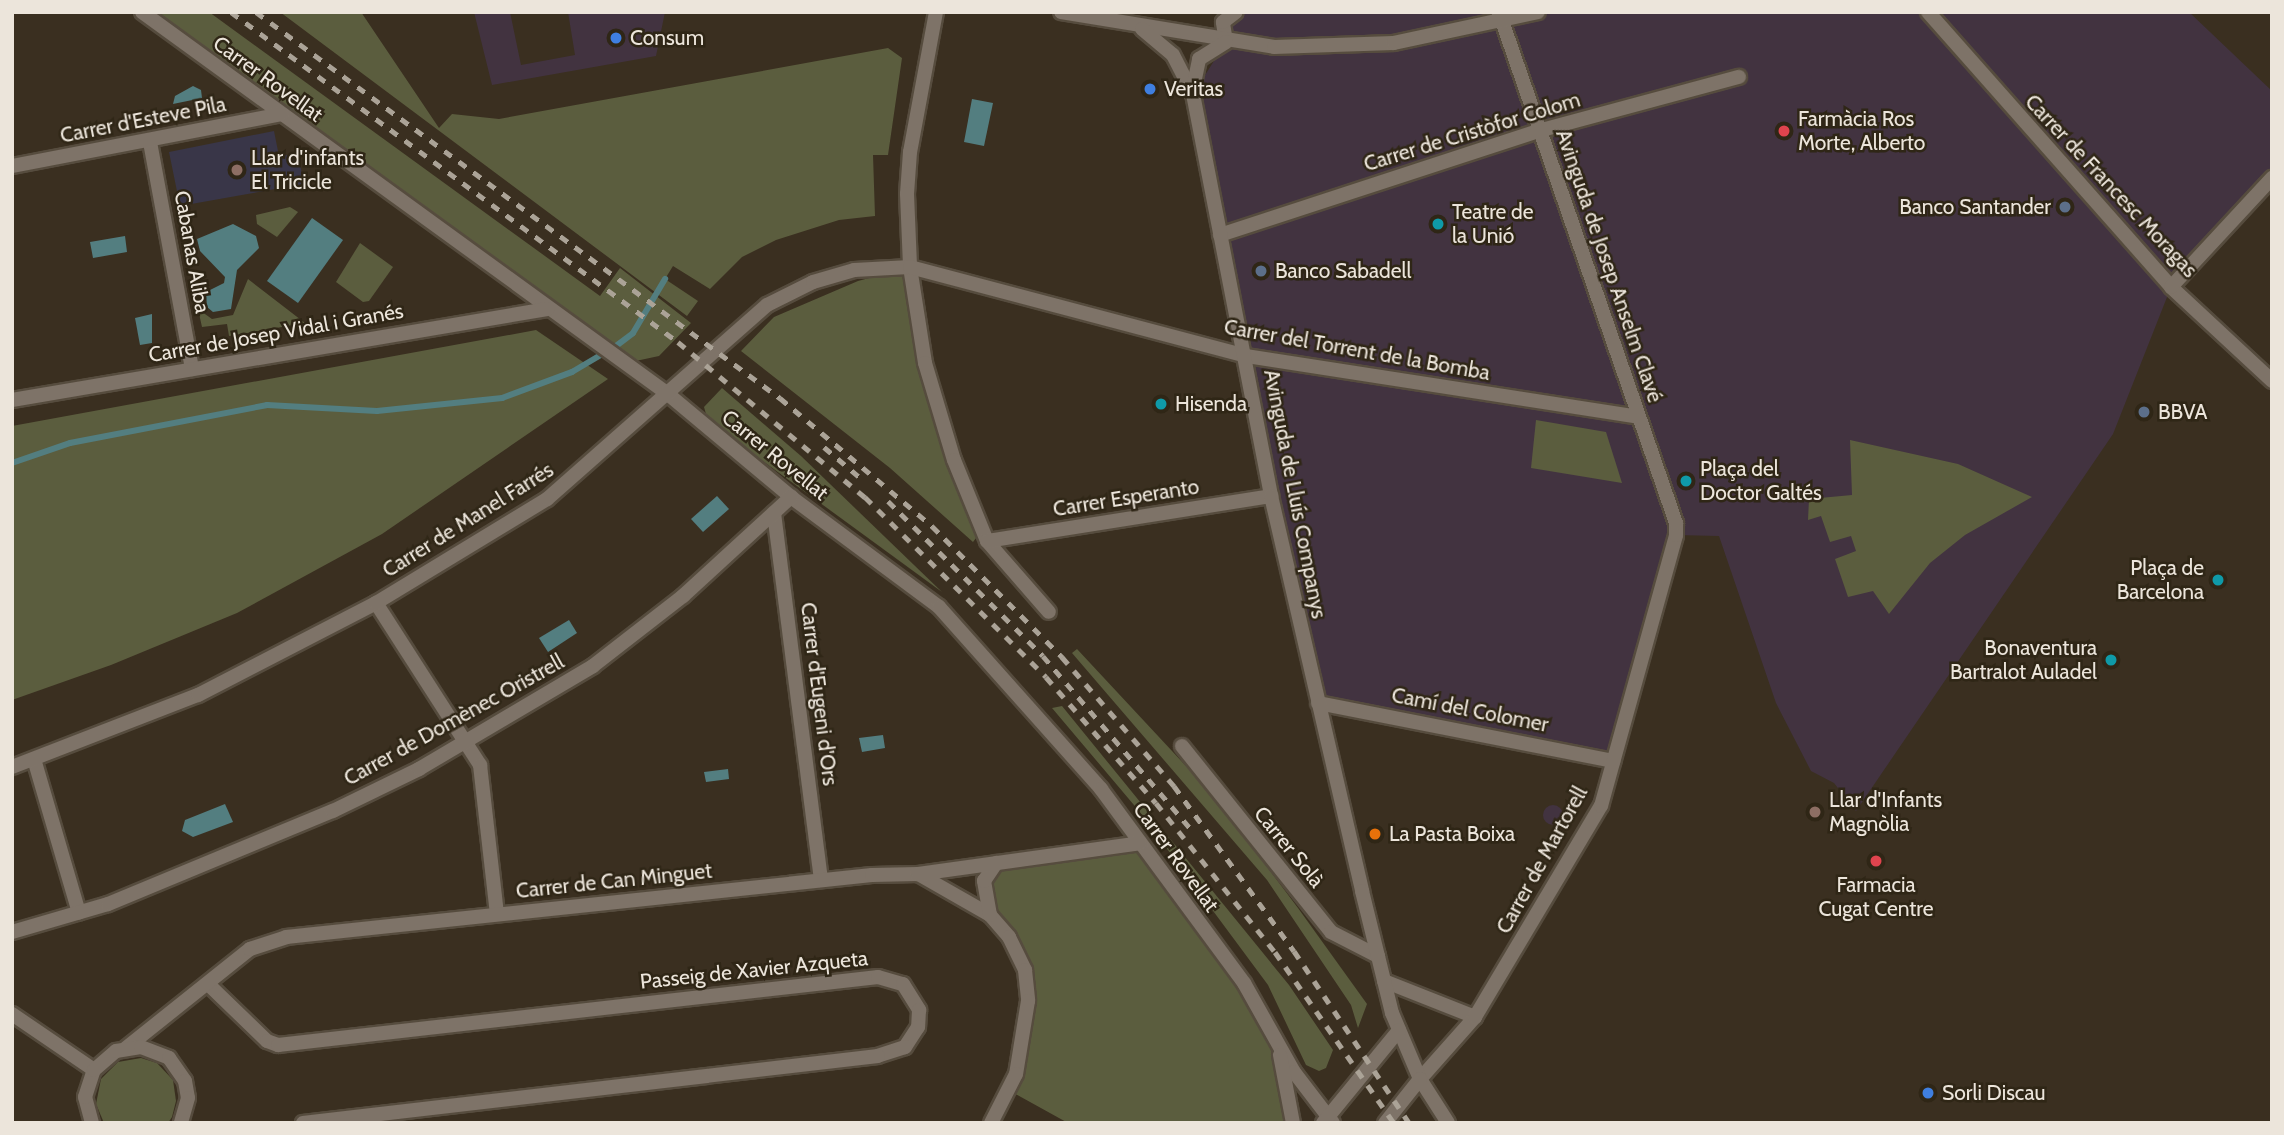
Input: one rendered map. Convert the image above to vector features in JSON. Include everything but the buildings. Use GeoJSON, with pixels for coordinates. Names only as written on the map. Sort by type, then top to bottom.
{"type":"FeatureCollection","features":[{"type":"Feature","properties":{"kind":"street","name":"Carrer Rovellat"},"geometry":{"type":"LineString","coordinates":[[142,12],[547,309],[668,394],[791,497],[961,628],[1101,789],[1244,983],[1294,1072],[1328,1121]]}},
{"type":"Feature","properties":{"kind":"street"},"geometry":{"type":"LineString","coordinates":[[936,12],[910,152],[910,267],[925,363],[954,460],[987,541],[1049,612]]}},
{"type":"Feature","properties":{"kind":"street"},"geometry":{"type":"LineString","coordinates":[[1061,12],[1142,29],[1226,42],[1364,46],[1538,12]]}},
{"type":"Feature","properties":{"kind":"street"},"geometry":{"type":"LineString","coordinates":[[1138,12],[1142,29]]}},
{"type":"Feature","properties":{"kind":"street"},"geometry":{"type":"LineString","coordinates":[[1206,37],[1236,12]]}},
{"type":"Feature","properties":{"kind":"street","name":"Carrer de Francesc Moragas"},"geometry":{"type":"LineString","coordinates":[[1928,12],[2171,287],[2272,381]]}},
{"type":"Feature","properties":{"kind":"street","name":"Avinguda de Josep Anselm Clavé"},"geometry":{"type":"LineString","coordinates":[[1501,18],[1676,523],[1676,535]]}},
{"type":"Feature","properties":{"kind":"street"},"geometry":{"type":"LineString","coordinates":[[1223,22],[1226,42]]}},
{"type":"Feature","properties":{"kind":"street","name":"Avinguda de Lluís Companys"},"geometry":{"type":"LineString","coordinates":[[1142,29],[1173,55],[1193,94],[1246,356],[1271,496],[1384,981],[1399,1030],[1420,1079],[1448,1123]]}},
{"type":"Feature","properties":{"kind":"street"},"geometry":{"type":"LineString","coordinates":[[1193,94],[1193,73],[1199,59],[1226,42]]}},
{"type":"Feature","properties":{"kind":"street","name":"Carrer de Cristòfor Colom"},"geometry":{"type":"LineString","coordinates":[[1220,235],[1542,130],[1739,77]]}},
{"type":"Feature","properties":{"kind":"street","name":"Carrer d'Esteve Pila"},"geometry":{"type":"LineString","coordinates":[[12,166],[150,142],[281,114]]}},
{"type":"Feature","properties":{"kind":"street","name":"Cabanas Aliba"},"geometry":{"type":"LineString","coordinates":[[150,142],[192,369]]}},
{"type":"Feature","properties":{"kind":"street"},"geometry":{"type":"LineString","coordinates":[[2171,287],[2272,178]]}},
{"type":"Feature","properties":{"kind":"street","name":"Carrer del Torrent de la Bomba"},"geometry":{"type":"LineString","coordinates":[[910,267],[1246,356],[1637,416]]}},
{"type":"Feature","properties":{"kind":"street","name":"Carrer de Manel Farrés"},"geometry":{"type":"LineString","coordinates":[[12,767],[198,695],[376,603],[547,499],[767,305],[814,282],[854,270],[910,267]]}},
{"type":"Feature","properties":{"kind":"street","name":"Carrer de Josep Vidal i Granés"},"geometry":{"type":"LineString","coordinates":[[12,400],[547,309]]}},
{"type":"Feature","properties":{"kind":"street","name":"Carrer Esperanto"},"geometry":{"type":"LineString","coordinates":[[987,541],[1271,496]]}},
{"type":"Feature","properties":{"kind":"street","name":"Carrer de Domènec Oristrell"},"geometry":{"type":"LineString","coordinates":[[12,932],[79,913],[333,811],[466,742],[593,666],[683,596],[791,497]]}},
{"type":"Feature","properties":{"kind":"street","name":"Carrer d'Eugeni d'Ors"},"geometry":{"type":"LineString","coordinates":[[775,513],[821,880]]}},
{"type":"Feature","properties":{"kind":"street","name":"Carrer de Martorell"},"geometry":{"type":"LineString","coordinates":[[1385,1123],[1475,1017],[1601,806],[1676,535]]}},
{"type":"Feature","properties":{"kind":"street"},"geometry":{"type":"LineString","coordinates":[[376,603],[466,742],[484,781],[497,914]]}},
{"type":"Feature","properties":{"kind":"street","name":"Camí del Colomer"},"geometry":{"type":"LineString","coordinates":[[1318,704],[1613,761]]}},
{"type":"Feature","properties":{"kind":"street","name":"Carrer Solà"},"geometry":{"type":"LineString","coordinates":[[1182,746],[1331,932],[1378,956]]}},
{"type":"Feature","properties":{"kind":"street"},"geometry":{"type":"LineString","coordinates":[[34,760],[79,913]]}},
{"type":"Feature","properties":{"kind":"street","name":"Carrer de Can Minguet"},"geometry":{"type":"LineString","coordinates":[[94,1070],[266,941],[821,880],[918,874],[1140,843]]}},
{"type":"Feature","properties":{"kind":"street"},"geometry":{"type":"LineString","coordinates":[[990,915],[984,881],[996,863]]}},
{"type":"Feature","properties":{"kind":"street"},"geometry":{"type":"LineString","coordinates":[[918,874],[990,915],[1009,937],[1025,970],[1028,1001],[1016,1074],[991,1123]]}},
{"type":"Feature","properties":{"kind":"street","name":"Passeig de Xavier Azqueta"},"geometry":{"type":"LineString","coordinates":[[208,984],[267,1041],[278,1045],[878,976],[903,984],[919,1010],[918,1027],[905,1047],[878,1056],[303,1123]]}},
{"type":"Feature","properties":{"kind":"street"},"geometry":{"type":"LineString","coordinates":[[1384,981],[1475,1017]]}},
{"type":"Feature","properties":{"kind":"street"},"geometry":{"type":"LineString","coordinates":[[12,1014],[94,1070],[85,1097],[87,1121]]}},
{"type":"Feature","properties":{"kind":"street"},"geometry":{"type":"LineString","coordinates":[[1328,1121],[1399,1030]]}},
{"type":"Feature","properties":{"kind":"street","name":"Carrer Rovellat"},"geometry":{"type":"LineString","coordinates":[[1275,1037],[1293,1123]]}},
{"type":"Feature","properties":{"kind":"street"},"geometry":{"type":"LineString","coordinates":[[126,1048],[157,1051],[176,1065],[188,1098],[181,1123]]}},
{"type":"Feature","properties":{"kind":"shaded area","name":"Consum"},"geometry":{"type":"Polygon","coordinates":[[[474,12],[510,12],[521,65],[575,55],[568,12],[665,12],[656,56],[492,85],[474,12]]]}},
{"type":"Feature","properties":{"kind":"shaded area"},"geometry":{"type":"Polygon","coordinates":[[[1244,12],[2189,12],[2272,91],[2272,178],[2171,287],[2113,434],[1856,811],[1834,783],[1811,771],[1776,703],[1719,536],[1676,535],[1613,761],[1318,703],[1193,94],[1226,42],[1232,21],[1244,12]]]}},
{"type":"Feature","properties":{"kind":"shaded area","name":"Llar d'infants El Tricicle"},"geometry":{"type":"Polygon","coordinates":[[[274,131],[279,156],[298,154],[304,184],[180,206],[169,152],[274,131]]]}},
{"type":"Feature","properties":{"kind":"shaded area"},"geometry":{"type":"Polygon","coordinates":[[[1549,805],[1557,805],[1563,815],[1557,825],[1549,825],[1543,819],[1543,811],[1549,805]]]}},
{"type":"Feature","properties":{"kind":"green space"},"geometry":{"type":"Polygon","coordinates":[[[152,12],[209,12],[600,296],[620,268],[691,323],[659,356],[631,362],[152,12]]]}},
{"type":"Feature","properties":{"kind":"green space"},"geometry":{"type":"Polygon","coordinates":[[[280,12],[361,12],[439,128],[452,114],[499,119],[888,48],[902,58],[888,155],[873,155],[875,216],[839,220],[776,240],[742,257],[710,289],[673,266],[665,279],[698,301],[687,316],[280,12]]]}},
{"type":"Feature","properties":{"kind":"green space"},"geometry":{"type":"Polygon","coordinates":[[[290,207],[298,212],[277,237],[257,224],[256,215],[290,207]]]}},
{"type":"Feature","properties":{"kind":"green space"},"geometry":{"type":"Polygon","coordinates":[[[360,243],[393,267],[369,301],[363,302],[336,282],[360,243]]]}},
{"type":"Feature","properties":{"kind":"green space"},"geometry":{"type":"Polygon","coordinates":[[[910,267],[925,363],[982,530],[973,542],[890,468],[741,351],[774,317],[858,281],[910,267]]]}},
{"type":"Feature","properties":{"kind":"green space"},"geometry":{"type":"Polygon","coordinates":[[[248,279],[305,323],[229,336],[227,324],[202,327],[198,309],[212,319],[233,315],[248,279]]]}},
{"type":"Feature","properties":{"kind":"green space"},"geometry":{"type":"Polygon","coordinates":[[[536,330],[608,379],[382,534],[237,613],[111,665],[12,700],[12,426],[536,330]]]}},
{"type":"Feature","properties":{"kind":"green space"},"geometry":{"type":"Polygon","coordinates":[[[722,388],[801,456],[942,592],[708,421],[704,407],[722,388]]]}},
{"type":"Feature","properties":{"kind":"green space"},"geometry":{"type":"Polygon","coordinates":[[[1536,420],[1606,432],[1622,483],[1531,468],[1536,420]]]}},
{"type":"Feature","properties":{"kind":"green space"},"geometry":{"type":"Polygon","coordinates":[[[1850,440],[1958,464],[2032,497],[1965,535],[1930,563],[1889,614],[1873,591],[1848,597],[1835,559],[1856,551],[1851,536],[1830,542],[1821,516],[1808,520],[1809,499],[1852,495],[1850,440]]]}},
{"type":"Feature","properties":{"kind":"green space"},"geometry":{"type":"Polygon","coordinates":[[[1077,649],[1213,795],[1298,908],[1367,1004],[1358,1028],[1351,1005],[1267,880],[1072,653],[1077,649]]]}},
{"type":"Feature","properties":{"kind":"green space"},"geometry":{"type":"Polygon","coordinates":[[[1062,706],[1289,985],[1333,1050],[1326,1068],[1319,1071],[1306,1065],[1268,985],[1139,811],[1052,708],[1062,706]]]}},
{"type":"Feature","properties":{"kind":"green space"},"geometry":{"type":"Polygon","coordinates":[[[1140,843],[1275,1037],[1293,1123],[1068,1123],[1010,1091],[1016,1074],[1025,970],[990,915],[988,871],[1140,843]]]}},
{"type":"Feature","properties":{"kind":"green space"},"geometry":{"type":"Polygon","coordinates":[[[141,1058],[157,1063],[173,1080],[176,1101],[172,1117],[168,1123],[104,1123],[96,1104],[101,1079],[118,1062],[141,1058]]]}},
{"type":"Feature","properties":{"kind":"water"},"geometry":{"type":"Polygon","coordinates":[[[193,86],[201,90],[202,98],[173,104],[175,96],[193,86]]]}},
{"type":"Feature","properties":{"kind":"water"},"geometry":{"type":"Polygon","coordinates":[[[972,99],[993,103],[984,146],[964,142],[972,99]]]}},
{"type":"Feature","properties":{"kind":"water"},"geometry":{"type":"Polygon","coordinates":[[[312,218],[343,240],[298,303],[267,281],[312,218]]]}},
{"type":"Feature","properties":{"kind":"water"},"geometry":{"type":"Polygon","coordinates":[[[233,224],[256,236],[259,248],[237,270],[231,309],[213,312],[207,307],[206,292],[224,283],[225,277],[200,251],[197,239],[233,224]]]}},
{"type":"Feature","properties":{"kind":"water"},"geometry":{"type":"Polygon","coordinates":[[[125,236],[127,252],[93,258],[90,242],[125,236]]]}},
{"type":"Feature","properties":{"kind":"water"},"geometry":{"type":"Polygon","coordinates":[[[152,314],[152,343],[140,345],[135,318],[152,314]]]}},
{"type":"Feature","properties":{"kind":"water"},"geometry":{"type":"Polygon","coordinates":[[[717,496],[729,509],[703,532],[691,519],[717,496]]]}},
{"type":"Feature","properties":{"kind":"water"},"geometry":{"type":"Polygon","coordinates":[[[569,620],[577,633],[548,652],[539,638],[569,620]]]}},
{"type":"Feature","properties":{"kind":"water"},"geometry":{"type":"Polygon","coordinates":[[[883,735],[885,748],[862,752],[859,738],[883,735]]]}},
{"type":"Feature","properties":{"kind":"water"},"geometry":{"type":"Polygon","coordinates":[[[728,769],[729,779],[706,782],[704,772],[728,769]]]}},
{"type":"Feature","properties":{"kind":"water"},"geometry":{"type":"Polygon","coordinates":[[[225,804],[233,822],[193,837],[182,831],[185,820],[225,804]]]}},
{"type":"Feature","properties":{"kind":"waterway"},"geometry":{"type":"LineString","coordinates":[[12,463],[70,443],[267,405],[377,411],[502,398],[572,372],[616,346],[633,333],[665,279]]}},
{"type":"Feature","properties":{"kind":"railway"},"geometry":{"type":"LineString","coordinates":[[231,12],[678,342],[865,497],[1046,677],[1156,803],[1275,952],[1394,1123]]}},
{"type":"Feature","properties":{"kind":"railway"},"geometry":{"type":"LineString","coordinates":[[256,12],[780,398],[932,526],[1062,657],[1174,786],[1294,951],[1409,1123]]}},
{"type":"Feature","properties":{"kind":"railway"},"geometry":{"type":"LineString","coordinates":[[824,447],[864,481]]}},
{"type":"Feature","properties":{"kind":"railway"},"geometry":{"type":"LineString","coordinates":[[888,501],[1043,656],[1194,833]]}},
{"type":"Feature","properties":{"kind":"place","name":"Consum"},"geometry":{"type":"Point","coordinates":[616,38]}},
{"type":"Feature","properties":{"kind":"place","name":"Veritas"},"geometry":{"type":"Point","coordinates":[1150,89]}},
{"type":"Feature","properties":{"kind":"place","name":"Farmàcia Ros Morte, Alberto"},"geometry":{"type":"Point","coordinates":[1784,131]}},
{"type":"Feature","properties":{"kind":"place","name":"Llar d'infants El Tricicle"},"geometry":{"type":"Point","coordinates":[237,170]}},
{"type":"Feature","properties":{"kind":"place","name":"Banco Santander"},"geometry":{"type":"Point","coordinates":[2065,207]}},
{"type":"Feature","properties":{"kind":"place","name":"Teatre de la Unió"},"geometry":{"type":"Point","coordinates":[1438,224]}},
{"type":"Feature","properties":{"kind":"place","name":"Banco Sabadell"},"geometry":{"type":"Point","coordinates":[1261,271]}},
{"type":"Feature","properties":{"kind":"place","name":"Hisenda"},"geometry":{"type":"Point","coordinates":[1161,404]}},
{"type":"Feature","properties":{"kind":"place","name":"BBVA"},"geometry":{"type":"Point","coordinates":[2144,412]}},
{"type":"Feature","properties":{"kind":"place","name":"Plaça del Doctor Galtés"},"geometry":{"type":"Point","coordinates":[1686,481]}},
{"type":"Feature","properties":{"kind":"place","name":"Plaça de Barcelona"},"geometry":{"type":"Point","coordinates":[2218,580]}},
{"type":"Feature","properties":{"kind":"place","name":"Bonaventura Bartralot Auladel"},"geometry":{"type":"Point","coordinates":[2111,660]}},
{"type":"Feature","properties":{"kind":"place","name":"Llar d'Infants Magnòlia"},"geometry":{"type":"Point","coordinates":[1815,812]}},
{"type":"Feature","properties":{"kind":"place","name":"La Pasta Boixa"},"geometry":{"type":"Point","coordinates":[1375,834]}},
{"type":"Feature","properties":{"kind":"place","name":"Farmacia Cugat Centre"},"geometry":{"type":"Point","coordinates":[1876,861]}},
{"type":"Feature","properties":{"kind":"place","name":"Sorli Discau"},"geometry":{"type":"Point","coordinates":[1928,1093]}}]}
